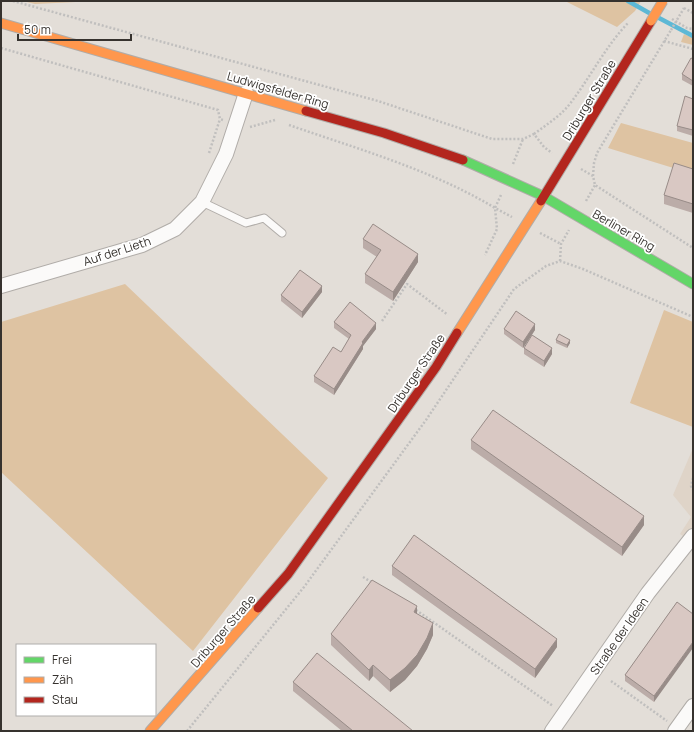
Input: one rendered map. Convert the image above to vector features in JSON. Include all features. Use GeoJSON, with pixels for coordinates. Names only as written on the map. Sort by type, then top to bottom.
{"type":"FeatureCollection","features":[{"type":"Feature","properties":{"kind":"main road","name":"Driburger Straße"},"geometry":{"type":"LineString","coordinates":[[150,731],[288,574],[436,367],[566,161],[663,1]]}},
{"type":"Feature","properties":{"kind":"main road","name":"Ludwigsfelder Ring"},"geometry":{"type":"LineString","coordinates":[[1,23],[384,133],[471,163],[543,196]]}},
{"type":"Feature","properties":{"kind":"main road","name":"Berliner Ring"},"geometry":{"type":"LineString","coordinates":[[543,196],[693,284]]}},
{"type":"Feature","properties":{"kind":"street","name":"Auf der Lieth"},"geometry":{"type":"LineString","coordinates":[[1,286],[142,245],[175,229],[202,202],[226,154],[246,93]]}},
{"type":"Feature","properties":{"kind":"street","name":"Straße der Ideen"},"geometry":{"type":"LineString","coordinates":[[552,731],[648,593],[690,539]]}},
{"type":"Feature","properties":{"kind":"street"},"geometry":{"type":"LineString","coordinates":[[676,729],[693,706]]}},
{"type":"Feature","properties":{"kind":"lane"},"geometry":{"type":"LineString","coordinates":[[202,202],[246,223],[264,218],[282,233]]}},
{"type":"Feature","properties":{"kind":"path"},"geometry":{"type":"LineString","coordinates":[[13,1],[378,101],[492,139],[523,139],[534,134],[553,120],[568,105],[613,41],[633,18]]}},
{"type":"Feature","properties":{"kind":"path"},"geometry":{"type":"LineString","coordinates":[[693,13],[684,8],[597,153],[594,163],[593,176],[595,185],[693,248]]}},
{"type":"Feature","properties":{"kind":"path"},"geometry":{"type":"LineString","coordinates":[[678,22],[687,28],[693,29]]}},
{"type":"Feature","properties":{"kind":"path"},"geometry":{"type":"LineString","coordinates":[[664,41],[693,49]]}},
{"type":"Feature","properties":{"kind":"path"},"geometry":{"type":"LineString","coordinates":[[1,48],[218,110],[220,119],[208,155]]}},
{"type":"Feature","properties":{"kind":"path"},"geometry":{"type":"LineString","coordinates":[[220,119],[248,127],[275,120],[403,165],[473,194],[495,208],[497,229],[484,257]]}},
{"type":"Feature","properties":{"kind":"path"},"geometry":{"type":"LineString","coordinates":[[534,134],[544,147],[593,176]]}},
{"type":"Feature","properties":{"kind":"path"},"geometry":{"type":"LineString","coordinates":[[560,261],[561,244]]}},
{"type":"Feature","properties":{"kind":"path"},"geometry":{"type":"LineString","coordinates":[[426,420],[514,289],[546,266],[560,261],[693,317]]}},
{"type":"Feature","properties":{"kind":"path"},"geometry":{"type":"LineString","coordinates":[[382,321],[407,284],[446,312]]}},
{"type":"Feature","properties":{"kind":"path"},"geometry":{"type":"LineString","coordinates":[[693,478],[691,486],[693,490]]}},
{"type":"Feature","properties":{"kind":"path"},"geometry":{"type":"LineString","coordinates":[[363,577],[376,585]]}},
{"type":"Feature","properties":{"kind":"path"},"geometry":{"type":"LineString","coordinates":[[414,608],[545,700]]}},
{"type":"Feature","properties":{"kind":"path"},"geometry":{"type":"LineString","coordinates":[[611,681],[676,729]]}},
{"type":"Feature","properties":{"kind":"shaded area"},"geometry":{"type":"Polygon","coordinates":[[[23,1],[96,1],[35,4],[23,1]]]}},
{"type":"Feature","properties":{"kind":"shaded area"},"geometry":{"type":"Polygon","coordinates":[[[565,1],[641,1],[635,11],[617,27],[565,1]]]}},
{"type":"Feature","properties":{"kind":"shaded area"},"geometry":{"type":"Polygon","coordinates":[[[684,34],[693,38],[693,45],[681,42],[684,34]]]}},
{"type":"Feature","properties":{"kind":"shaded area"},"geometry":{"type":"Polygon","coordinates":[[[621,123],[693,143],[693,174],[608,148],[621,123]]]}},
{"type":"Feature","properties":{"kind":"shaded area"},"geometry":{"type":"Polygon","coordinates":[[[125,284],[328,478],[193,651],[1,472],[1,322],[125,284]]]}},
{"type":"Feature","properties":{"kind":"shaded area"},"geometry":{"type":"Polygon","coordinates":[[[664,310],[693,322],[693,427],[630,403],[664,310]]]}},
{"type":"Feature","properties":{"kind":"shaded area"},"geometry":{"type":"Polygon","coordinates":[[[693,448],[693,543],[680,534],[691,517],[673,495],[693,448]]]}},
{"type":"Feature","properties":{"kind":"building"},"geometry":{"type":"Polygon","coordinates":[[[691,58],[693,59],[693,81],[682,74],[691,58]]]}},
{"type":"Feature","properties":{"kind":"building"},"geometry":{"type":"Polygon","coordinates":[[[685,96],[693,99],[693,130],[677,126],[685,96]]]}},
{"type":"Feature","properties":{"kind":"building"},"geometry":{"type":"Polygon","coordinates":[[[674,163],[693,169],[693,204],[664,195],[674,163]]]}},
{"type":"Feature","properties":{"kind":"building"},"geometry":{"type":"Polygon","coordinates":[[[373,224],[418,254],[393,292],[365,274],[381,250],[363,239],[373,224]]]}},
{"type":"Feature","properties":{"kind":"building"},"geometry":{"type":"Polygon","coordinates":[[[300,270],[322,286],[302,312],[281,295],[300,270]]]}},
{"type":"Feature","properties":{"kind":"building"},"geometry":{"type":"Polygon","coordinates":[[[350,302],[376,323],[362,342],[363,343],[334,389],[314,376],[333,347],[341,352],[351,335],[334,322],[350,302]]]}},
{"type":"Feature","properties":{"kind":"building"},"geometry":{"type":"Polygon","coordinates":[[[516,311],[535,324],[523,342],[504,329],[516,311]]]}},
{"type":"Feature","properties":{"kind":"building"},"geometry":{"type":"Polygon","coordinates":[[[559,334],[570,340],[567,345],[556,340],[559,334]]]}},
{"type":"Feature","properties":{"kind":"building"},"geometry":{"type":"Polygon","coordinates":[[[532,335],[552,348],[544,361],[524,348],[532,335]]]}},
{"type":"Feature","properties":{"kind":"building"},"geometry":{"type":"Polygon","coordinates":[[[493,410],[644,516],[622,547],[471,440],[493,410]]]}},
{"type":"Feature","properties":{"kind":"building"},"geometry":{"type":"Polygon","coordinates":[[[414,535],[557,639],[535,669],[392,566],[414,535]]]}},
{"type":"Feature","properties":{"kind":"building"},"geometry":{"type":"Polygon","coordinates":[[[372,580],[417,606],[414,612],[433,623],[427,638],[417,655],[405,668],[390,680],[373,665],[369,670],[331,634],[372,580]]]}},
{"type":"Feature","properties":{"kind":"building"},"geometry":{"type":"Polygon","coordinates":[[[677,602],[693,614],[693,642],[654,696],[625,675],[677,602]]]}},
{"type":"Feature","properties":{"kind":"building"},"geometry":{"type":"Polygon","coordinates":[[[317,653],[413,731],[353,731],[293,682],[317,653]]]}},
{"type":"Feature","properties":{"kind":"waterway"},"geometry":{"type":"LineString","coordinates":[[628,1],[651,14]]}},
{"type":"Feature","properties":{"kind":"waterway"},"geometry":{"type":"LineString","coordinates":[[659,18],[693,36]]}},
{"type":"Feature","properties":{"kind":"traffic: fast"},"geometry":{"type":"LineString","coordinates":[[463,160],[543,196],[693,284]]}},
{"type":"Feature","properties":{"kind":"traffic: slow"},"geometry":{"type":"LineString","coordinates":[[651,21],[663,1]]}},
{"type":"Feature","properties":{"kind":"traffic: slow"},"geometry":{"type":"LineString","coordinates":[[1,23],[306,111]]}},
{"type":"Feature","properties":{"kind":"traffic: slow"},"geometry":{"type":"LineString","coordinates":[[457,333],[541,201]]}},
{"type":"Feature","properties":{"kind":"traffic: slow"},"geometry":{"type":"LineString","coordinates":[[150,731],[258,608]]}},
{"type":"Feature","properties":{"kind":"traffic: jam"},"geometry":{"type":"LineString","coordinates":[[541,201],[651,21]]}},
{"type":"Feature","properties":{"kind":"traffic: jam"},"geometry":{"type":"LineString","coordinates":[[306,111],[384,133],[463,160]]}},
{"type":"Feature","properties":{"kind":"traffic: jam"},"geometry":{"type":"LineString","coordinates":[[258,608],[288,574],[436,367],[457,333]]}}]}
